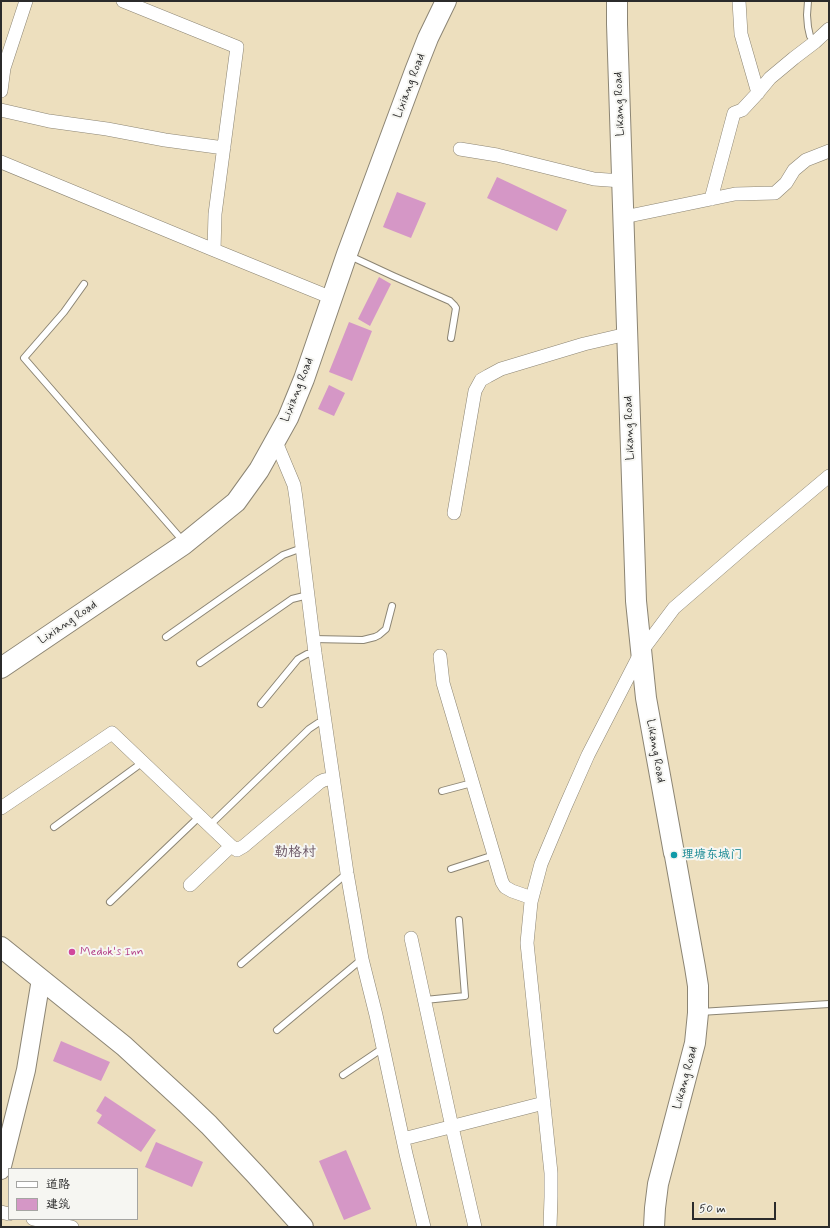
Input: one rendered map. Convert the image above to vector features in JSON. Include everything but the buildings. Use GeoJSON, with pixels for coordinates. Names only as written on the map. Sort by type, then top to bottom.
{"type":"FeatureCollection","features":[{"type":"Feature","properties":{"kind":"main road","name":"Lixiang Road"},"geometry":{"type":"LineString","coordinates":[[1,668],[185,544],[236,502],[259,470],[276,442],[288,418],[304,379],[347,254],[415,71],[428,38],[446,1]]}},
{"type":"Feature","properties":{"kind":"main road","name":"Likang Road"},"geometry":{"type":"LineString","coordinates":[[617,1],[636,601],[646,698],[698,986],[698,1013],[695,1043],[658,1184],[654,1227]]}},
{"type":"Feature","properties":{"kind":"main road"},"geometry":{"type":"LineString","coordinates":[[1,947],[124,1046],[186,1103],[209,1125],[303,1227]]}},
{"type":"Feature","properties":{"kind":"street"},"geometry":{"type":"LineString","coordinates":[[1,91],[4,68],[26,1]]}},
{"type":"Feature","properties":{"kind":"street"},"geometry":{"type":"LineString","coordinates":[[739,1],[741,34],[758,93]]}},
{"type":"Feature","properties":{"kind":"street"},"geometry":{"type":"LineString","coordinates":[[131,2],[237,47],[215,214],[214,250]]}},
{"type":"Feature","properties":{"kind":"street"},"geometry":{"type":"LineString","coordinates":[[711,199],[734,113],[742,110],[770,78],[829,29]]}},
{"type":"Feature","properties":{"kind":"street"},"geometry":{"type":"LineString","coordinates":[[1,110],[165,140],[224,148]]}},
{"type":"Feature","properties":{"kind":"street"},"geometry":{"type":"LineString","coordinates":[[460,149],[497,155],[594,179],[622,181]]}},
{"type":"Feature","properties":{"kind":"street"},"geometry":{"type":"LineString","coordinates":[[624,217],[735,194],[775,193],[786,183],[794,170],[806,160],[829,151]]}},
{"type":"Feature","properties":{"kind":"street"},"geometry":{"type":"LineString","coordinates":[[1,162],[332,298]]}},
{"type":"Feature","properties":{"kind":"street"},"geometry":{"type":"LineString","coordinates":[[454,514],[475,391],[481,380],[501,369],[584,344],[627,334]]}},
{"type":"Feature","properties":{"kind":"street"},"geometry":{"type":"LineString","coordinates":[[276,442],[294,485],[315,653],[347,873],[362,958],[424,1227]]}},
{"type":"Feature","properties":{"kind":"street"},"geometry":{"type":"LineString","coordinates":[[550,1227],[551,1173],[527,943],[532,898],[541,864],[588,755],[642,652],[674,608],[829,476]]}},
{"type":"Feature","properties":{"kind":"street"},"geometry":{"type":"LineString","coordinates":[[440,656],[443,683],[502,882],[505,887],[512,891],[532,898]]}},
{"type":"Feature","properties":{"kind":"street"},"geometry":{"type":"LineString","coordinates":[[1,808],[112,733],[237,850],[242,848],[320,782],[333,778]]}},
{"type":"Feature","properties":{"kind":"street"},"geometry":{"type":"LineString","coordinates":[[190,885],[231,846]]}},
{"type":"Feature","properties":{"kind":"street"},"geometry":{"type":"LineString","coordinates":[[411,938],[475,1227]]}},
{"type":"Feature","properties":{"kind":"street"},"geometry":{"type":"LineString","coordinates":[[1,1170],[7,1121],[26,1070],[42,979]]}},
{"type":"Feature","properties":{"kind":"street"},"geometry":{"type":"LineString","coordinates":[[403,1139],[544,1103]]}},
{"type":"Feature","properties":{"kind":"street"},"geometry":{"type":"LineString","coordinates":[[38,1220],[72,1227]]}},
{"type":"Feature","properties":{"kind":"lane"},"geometry":{"type":"LineString","coordinates":[[808,1],[808,27],[810,36],[815,42]]}},
{"type":"Feature","properties":{"kind":"lane"},"geometry":{"type":"LineString","coordinates":[[347,254],[392,276],[450,301],[456,308],[451,338]]}},
{"type":"Feature","properties":{"kind":"lane"},"geometry":{"type":"LineString","coordinates":[[84,284],[64,312],[24,358],[185,544]]}},
{"type":"Feature","properties":{"kind":"lane"},"geometry":{"type":"LineString","coordinates":[[166,637],[283,555],[302,548]]}},
{"type":"Feature","properties":{"kind":"lane"},"geometry":{"type":"LineString","coordinates":[[200,663],[292,599],[308,595]]}},
{"type":"Feature","properties":{"kind":"lane"},"geometry":{"type":"LineString","coordinates":[[314,639],[364,640],[380,635],[386,629],[392,606]]}},
{"type":"Feature","properties":{"kind":"lane"},"geometry":{"type":"LineString","coordinates":[[261,704],[298,659],[307,654],[315,653]]}},
{"type":"Feature","properties":{"kind":"lane"},"geometry":{"type":"LineString","coordinates":[[210,825],[309,729],[318,723],[325,721]]}},
{"type":"Feature","properties":{"kind":"lane"},"geometry":{"type":"LineString","coordinates":[[54,827],[143,762]]}},
{"type":"Feature","properties":{"kind":"lane"},"geometry":{"type":"LineString","coordinates":[[442,791],[472,783]]}},
{"type":"Feature","properties":{"kind":"lane"},"geometry":{"type":"LineString","coordinates":[[110,902],[200,816]]}},
{"type":"Feature","properties":{"kind":"lane"},"geometry":{"type":"LineString","coordinates":[[451,869],[494,855]]}},
{"type":"Feature","properties":{"kind":"lane"},"geometry":{"type":"LineString","coordinates":[[241,964],[347,873]]}},
{"type":"Feature","properties":{"kind":"lane"},"geometry":{"type":"LineString","coordinates":[[425,1000],[465,996],[459,920]]}},
{"type":"Feature","properties":{"kind":"lane"},"geometry":{"type":"LineString","coordinates":[[277,1030],[362,958]]}},
{"type":"Feature","properties":{"kind":"lane"},"geometry":{"type":"LineString","coordinates":[[698,1013],[829,1004]]}},
{"type":"Feature","properties":{"kind":"lane"},"geometry":{"type":"LineString","coordinates":[[343,1075],[383,1048]]}},
{"type":"Feature","properties":{"kind":"place","name":"理塘东城门"},"geometry":{"type":"Point","coordinates":[674,855]}},
{"type":"Feature","properties":{"kind":"place","name":"Medok's Inn"},"geometry":{"type":"Point","coordinates":[72,952]}},
{"type":"Feature","properties":{"kind":"district","name":"勒格村"},"geometry":{"type":"Point","coordinates":[295,853]}}]}
